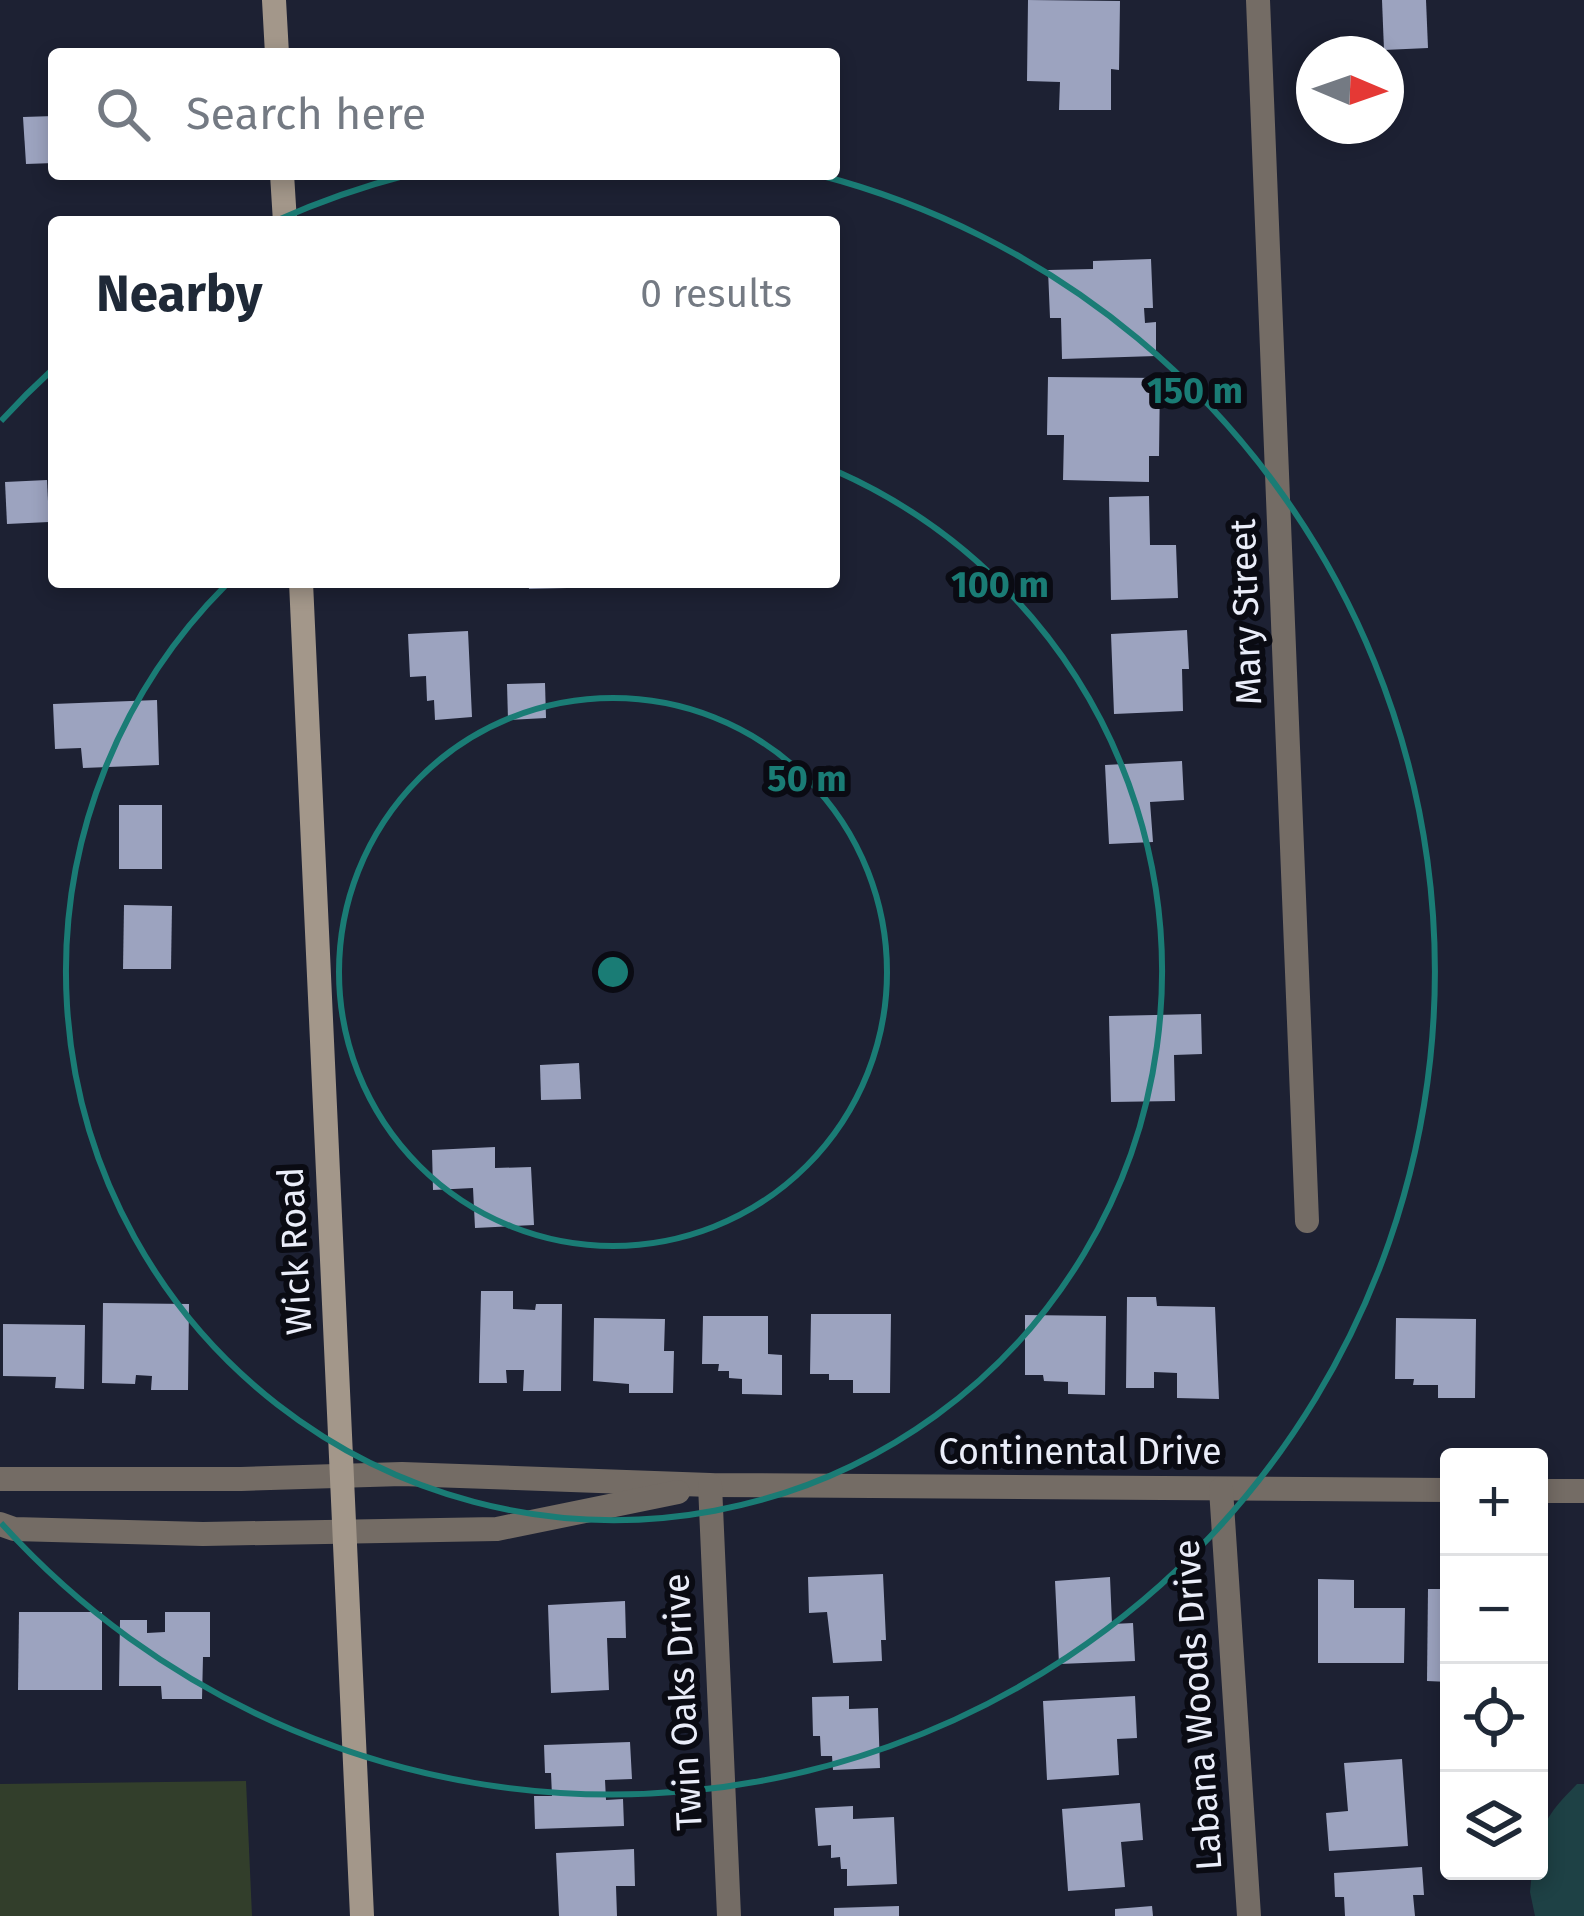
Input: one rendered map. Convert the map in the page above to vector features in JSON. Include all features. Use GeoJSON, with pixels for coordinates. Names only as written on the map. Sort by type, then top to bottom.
{"type":"FeatureCollection","features":[{"type":"Feature","properties":{"kind":"street"},"geometry":{"type":"LineString","coordinates":[[274,0],[277,48]]}},
{"type":"Feature","properties":{"kind":"street","name":"Mary Street"},"geometry":{"type":"LineString","coordinates":[[1258,0],[1307,1221]]}},
{"type":"Feature","properties":{"kind":"street"},"geometry":{"type":"LineString","coordinates":[[282,180],[284,216]]}},
{"type":"Feature","properties":{"kind":"street","name":"Wick Road"},"geometry":{"type":"LineString","coordinates":[[301,588],[362,1916]]}},
{"type":"Feature","properties":{"kind":"street","name":"Continental Drive"},"geometry":{"type":"LineString","coordinates":[[0,1479],[342,1474],[710,1485],[1440,1490]]}},
{"type":"Feature","properties":{"kind":"street","name":"Continental Drive"},"geometry":{"type":"LineString","coordinates":[[0,1524],[14,1529],[203,1534],[497,1529],[710,1485]]}},
{"type":"Feature","properties":{"kind":"street","name":"Twin Oaks Drive"},"geometry":{"type":"LineString","coordinates":[[710,1485],[729,1916]]}},
{"type":"Feature","properties":{"kind":"street","name":"Labana Woods Drive"},"geometry":{"type":"LineString","coordinates":[[1222,1490],[1249,1916]]}},
{"type":"Feature","properties":{"kind":"street"},"geometry":{"type":"LineString","coordinates":[[1548,1491],[1584,1491]]}},
{"type":"Feature","properties":{"kind":"shaded area"},"geometry":{"type":"Polygon","coordinates":[[[246,1781],[252,1916],[0,1916],[0,1784],[246,1781]]]}},
{"type":"Feature","properties":{"kind":"shaded area"},"geometry":{"type":"Polygon","coordinates":[[[1577,1784],[1584,1784],[1584,1916],[1535,1916],[1531,1880],[1548,1880],[1551,1814],[1577,1784]]]}},
{"type":"Feature","properties":{"kind":"building"},"geometry":{"type":"Polygon","coordinates":[[[1028,0],[1120,1],[1119,70],[1111,69],[1111,110],[1059,110],[1060,82],[1027,81],[1028,0]]]}},
{"type":"Feature","properties":{"kind":"building"},"geometry":{"type":"Polygon","coordinates":[[[1382,0],[1426,0],[1428,48],[1404,49],[1404,36],[1383,36],[1382,0]]]}},
{"type":"Feature","properties":{"kind":"building"},"geometry":{"type":"Polygon","coordinates":[[[48,116],[48,163],[26,164],[23,117],[48,116]]]}},
{"type":"Feature","properties":{"kind":"building"},"geometry":{"type":"Polygon","coordinates":[[[1151,259],[1153,308],[1144,308],[1145,323],[1156,322],[1156,356],[1062,359],[1061,318],[1050,318],[1048,270],[1093,269],[1093,261],[1151,259]]]}},
{"type":"Feature","properties":{"kind":"building"},"geometry":{"type":"Polygon","coordinates":[[[1048,377],[1160,378],[1159,456],[1149,456],[1149,482],[1063,480],[1064,435],[1047,435],[1048,377]]]}},
{"type":"Feature","properties":{"kind":"building"},"geometry":{"type":"Polygon","coordinates":[[[47,480],[48,522],[7,524],[5,482],[47,480]]]}},
{"type":"Feature","properties":{"kind":"building"},"geometry":{"type":"Polygon","coordinates":[[[1149,496],[1150,545],[1176,545],[1178,598],[1111,600],[1109,497],[1149,496]]]}},
{"type":"Feature","properties":{"kind":"building"},"geometry":{"type":"Polygon","coordinates":[[[1187,630],[1189,669],[1182,669],[1183,711],[1114,714],[1111,634],[1187,630]]]}},
{"type":"Feature","properties":{"kind":"building"},"geometry":{"type":"Polygon","coordinates":[[[468,631],[472,717],[435,720],[434,700],[427,701],[426,676],[410,677],[408,634],[468,631]]]}},
{"type":"Feature","properties":{"kind":"building"},"geometry":{"type":"Polygon","coordinates":[[[545,683],[546,718],[508,720],[507,684],[545,683]]]}},
{"type":"Feature","properties":{"kind":"building"},"geometry":{"type":"Polygon","coordinates":[[[157,700],[159,765],[83,768],[81,748],[55,749],[53,704],[157,700]]]}},
{"type":"Feature","properties":{"kind":"building"},"geometry":{"type":"Polygon","coordinates":[[[1182,761],[1184,800],[1150,802],[1153,842],[1109,844],[1105,765],[1182,761]]]}},
{"type":"Feature","properties":{"kind":"building"},"geometry":{"type":"Polygon","coordinates":[[[119,805],[162,805],[162,869],[119,869],[119,805]]]}},
{"type":"Feature","properties":{"kind":"building"},"geometry":{"type":"Polygon","coordinates":[[[124,905],[172,906],[171,969],[123,969],[124,905]]]}},
{"type":"Feature","properties":{"kind":"building"},"geometry":{"type":"Polygon","coordinates":[[[1201,1014],[1202,1054],[1174,1055],[1175,1101],[1111,1102],[1109,1016],[1201,1014]]]}},
{"type":"Feature","properties":{"kind":"building"},"geometry":{"type":"Polygon","coordinates":[[[579,1063],[581,1099],[541,1100],[540,1065],[579,1063]]]}},
{"type":"Feature","properties":{"kind":"building"},"geometry":{"type":"Polygon","coordinates":[[[495,1147],[495,1168],[531,1167],[534,1225],[475,1228],[473,1188],[433,1190],[432,1150],[495,1147]]]}},
{"type":"Feature","properties":{"kind":"building"},"geometry":{"type":"Polygon","coordinates":[[[481,1291],[513,1291],[513,1309],[562,1304],[561,1391],[523,1391],[524,1370],[506,1370],[507,1383],[479,1383],[481,1291]]]}},
{"type":"Feature","properties":{"kind":"building"},"geometry":{"type":"Polygon","coordinates":[[[1127,1297],[1156,1297],[1157,1306],[1215,1307],[1219,1399],[1177,1398],[1177,1373],[1154,1372],[1154,1388],[1126,1388],[1127,1297]]]}},
{"type":"Feature","properties":{"kind":"building"},"geometry":{"type":"Polygon","coordinates":[[[103,1303],[189,1304],[188,1390],[151,1390],[152,1376],[136,1375],[135,1384],[102,1383],[103,1303]]]}},
{"type":"Feature","properties":{"kind":"building"},"geometry":{"type":"Polygon","coordinates":[[[811,1314],[891,1314],[890,1393],[853,1393],[853,1380],[810,1374],[811,1314]]]}},
{"type":"Feature","properties":{"kind":"building"},"geometry":{"type":"Polygon","coordinates":[[[1025,1315],[1106,1316],[1105,1395],[1068,1394],[1068,1382],[1025,1375],[1025,1315]]]}},
{"type":"Feature","properties":{"kind":"building"},"geometry":{"type":"Polygon","coordinates":[[[703,1316],[768,1316],[768,1354],[782,1355],[782,1395],[742,1394],[742,1379],[718,1371],[719,1364],[702,1364],[703,1316]]]}},
{"type":"Feature","properties":{"kind":"building"},"geometry":{"type":"Polygon","coordinates":[[[594,1318],[665,1319],[664,1351],[674,1351],[673,1393],[629,1393],[629,1384],[593,1381],[594,1318]]]}},
{"type":"Feature","properties":{"kind":"building"},"geometry":{"type":"Polygon","coordinates":[[[1396,1318],[1476,1319],[1475,1398],[1438,1398],[1438,1385],[1395,1379],[1396,1318]]]}},
{"type":"Feature","properties":{"kind":"building"},"geometry":{"type":"Polygon","coordinates":[[[3,1324],[85,1325],[84,1389],[55,1388],[56,1377],[3,1376],[3,1324]]]}},
{"type":"Feature","properties":{"kind":"building"},"geometry":{"type":"Polygon","coordinates":[[[883,1574],[886,1640],[881,1640],[882,1661],[833,1663],[827,1612],[809,1613],[808,1577],[883,1574]]]}},
{"type":"Feature","properties":{"kind":"building"},"geometry":{"type":"Polygon","coordinates":[[[1110,1577],[1112,1624],[1133,1623],[1135,1661],[1059,1664],[1055,1581],[1110,1577]]]}},
{"type":"Feature","properties":{"kind":"building"},"geometry":{"type":"Polygon","coordinates":[[[1318,1579],[1354,1580],[1354,1608],[1405,1608],[1404,1663],[1318,1663],[1318,1579]]]}},
{"type":"Feature","properties":{"kind":"building"},"geometry":{"type":"Polygon","coordinates":[[[1428,1589],[1440,1589],[1440,1682],[1427,1681],[1428,1589]]]}},
{"type":"Feature","properties":{"kind":"building"},"geometry":{"type":"Polygon","coordinates":[[[625,1601],[626,1638],[607,1638],[609,1690],[551,1693],[548,1605],[625,1601]]]}},
{"type":"Feature","properties":{"kind":"building"},"geometry":{"type":"Polygon","coordinates":[[[19,1612],[102,1612],[102,1690],[18,1690],[19,1612]]]}},
{"type":"Feature","properties":{"kind":"building"},"geometry":{"type":"Polygon","coordinates":[[[165,1612],[210,1612],[210,1657],[203,1657],[202,1699],[162,1699],[161,1686],[119,1686],[120,1620],[147,1620],[147,1633],[165,1632],[165,1612]]]}},
{"type":"Feature","properties":{"kind":"building"},"geometry":{"type":"Polygon","coordinates":[[[849,1696],[849,1709],[878,1708],[880,1768],[833,1770],[832,1756],[821,1756],[820,1736],[813,1736],[812,1697],[849,1696]]]}},
{"type":"Feature","properties":{"kind":"building"},"geometry":{"type":"Polygon","coordinates":[[[1135,1696],[1137,1738],[1117,1739],[1119,1775],[1047,1780],[1043,1701],[1135,1696]]]}},
{"type":"Feature","properties":{"kind":"building"},"geometry":{"type":"Polygon","coordinates":[[[630,1742],[632,1779],[605,1780],[606,1800],[623,1799],[624,1826],[535,1829],[534,1796],[552,1796],[544,1745],[630,1742]]]}},
{"type":"Feature","properties":{"kind":"building"},"geometry":{"type":"Polygon","coordinates":[[[1402,1759],[1408,1846],[1329,1851],[1326,1813],[1348,1811],[1344,1763],[1402,1759]]]}},
{"type":"Feature","properties":{"kind":"building"},"geometry":{"type":"Polygon","coordinates":[[[1140,1803],[1143,1840],[1121,1842],[1125,1887],[1068,1891],[1062,1809],[1140,1803]]]}},
{"type":"Feature","properties":{"kind":"building"},"geometry":{"type":"Polygon","coordinates":[[[853,1806],[853,1819],[894,1817],[897,1884],[847,1886],[847,1869],[841,1869],[840,1857],[831,1858],[831,1845],[818,1846],[815,1808],[853,1806]]]}},
{"type":"Feature","properties":{"kind":"building"},"geometry":{"type":"Polygon","coordinates":[[[634,1849],[635,1886],[616,1886],[617,1916],[559,1916],[556,1853],[634,1849]]]}},
{"type":"Feature","properties":{"kind":"building"},"geometry":{"type":"Polygon","coordinates":[[[1422,1867],[1424,1895],[1413,1895],[1415,1916],[1345,1916],[1344,1897],[1335,1897],[1334,1873],[1422,1867]]]}},
{"type":"Feature","properties":{"kind":"building"},"geometry":{"type":"Polygon","coordinates":[[[899,1906],[899,1916],[834,1916],[834,1908],[899,1906]]]}},
{"type":"Feature","properties":{"kind":"building"},"geometry":{"type":"Polygon","coordinates":[[[1152,1906],[1153,1916],[1115,1916],[1115,1909],[1152,1906]]]}}]}
